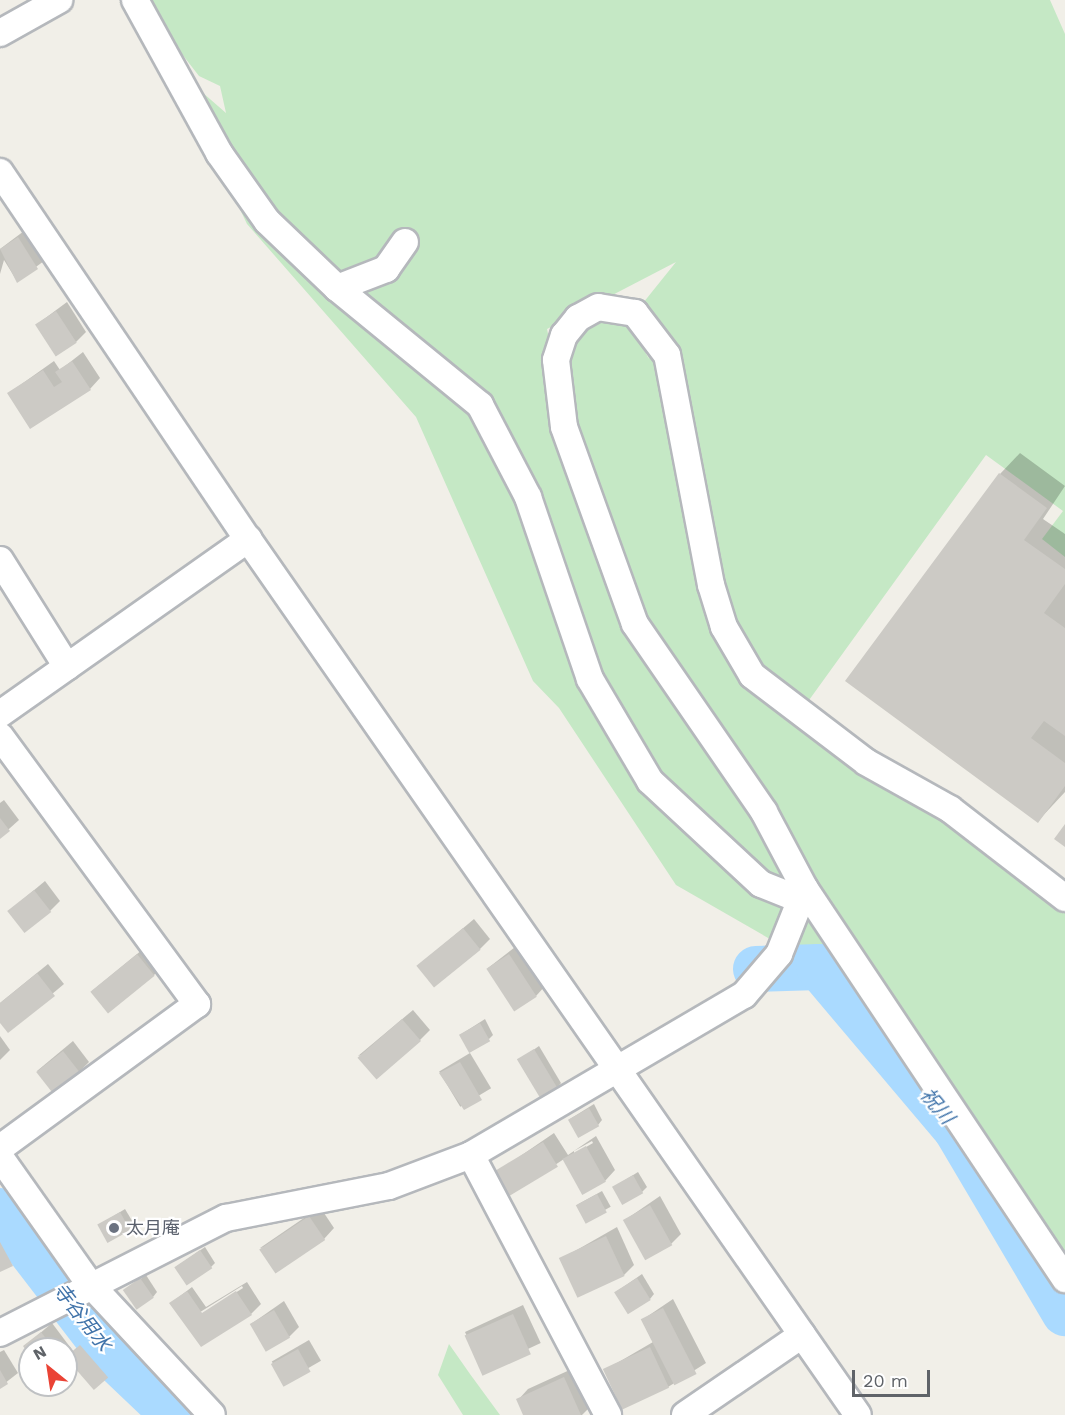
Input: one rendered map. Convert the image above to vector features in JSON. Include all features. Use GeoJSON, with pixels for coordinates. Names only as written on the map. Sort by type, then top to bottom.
{"type":"FeatureCollection","features":[{"type":"Feature","properties":{"kind":"street"},"geometry":{"type":"LineString","coordinates":[[0,33],[59,0]]}},
{"type":"Feature","properties":{"kind":"street"},"geometry":{"type":"LineString","coordinates":[[135,0],[219,153],[267,222],[337,288],[480,405],[528,498],[590,679],[650,781],[761,884],[803,894]]}},
{"type":"Feature","properties":{"kind":"street"},"geometry":{"type":"LineString","coordinates":[[0,172],[248,539],[858,1415]]}},
{"type":"Feature","properties":{"kind":"street"},"geometry":{"type":"LineString","coordinates":[[337,288],[386,270],[405,243]]}},
{"type":"Feature","properties":{"kind":"street"},"geometry":{"type":"LineString","coordinates":[[1065,898],[950,809],[866,762],[752,675],[724,627],[711,585],[667,355],[635,313],[598,307],[578,318],[564,335],[556,360],[564,427],[589,506],[635,624],[764,812],[803,894],[1065,1279]]}},
{"type":"Feature","properties":{"kind":"street"},"geometry":{"type":"LineString","coordinates":[[0,714],[248,539]]}},
{"type":"Feature","properties":{"kind":"street"},"geometry":{"type":"LineString","coordinates":[[0,560],[67,667]]}},
{"type":"Feature","properties":{"kind":"street"},"geometry":{"type":"LineString","coordinates":[[0,736],[197,1004],[0,1148]]}},
{"type":"Feature","properties":{"kind":"street"},"geometry":{"type":"LineString","coordinates":[[0,1333],[89,1283],[226,1218],[389,1186],[471,1155],[618,1072],[744,994],[779,954],[803,894]]}},
{"type":"Feature","properties":{"kind":"street"},"geometry":{"type":"LineString","coordinates":[[471,1155],[608,1415]]}},
{"type":"Feature","properties":{"kind":"street"},"geometry":{"type":"LineString","coordinates":[[0,1157],[89,1283],[212,1415]]}},
{"type":"Feature","properties":{"kind":"street"},"geometry":{"type":"LineString","coordinates":[[685,1415],[802,1335]]}},
{"type":"Feature","properties":{"kind":"green space"},"geometry":{"type":"Polygon","coordinates":[[[140,0],[1050,0],[1065,34],[1065,557],[1042,539],[1063,511],[986,455],[799,714],[1065,900],[1065,1284],[956,1129],[829,973],[676,885],[559,708],[533,681],[416,417],[247,224],[172,66],[226,113],[220,86],[199,76],[140,0]],[[676,262],[547,329],[560,394],[564,335],[621,307],[649,359],[635,313],[676,262]]]}},
{"type":"Feature","properties":{"kind":"green space"},"geometry":{"type":"Polygon","coordinates":[[[449,1344],[500,1415],[463,1415],[438,1375],[449,1344]]]}},
{"type":"Feature","properties":{"kind":"building"},"geometry":{"type":"Polygon","coordinates":[[[18,237],[38,269],[17,283],[0,249],[18,237]]]}},
{"type":"Feature","properties":{"kind":"building"},"geometry":{"type":"Polygon","coordinates":[[[56,311],[77,343],[56,356],[35,325],[56,311]]]}},
{"type":"Feature","properties":{"kind":"building"},"geometry":{"type":"Polygon","coordinates":[[[72,361],[91,390],[30,429],[7,393],[43,370],[54,387],[62,382],[55,372],[72,361]]]}},
{"type":"Feature","properties":{"kind":"building"},"geometry":{"type":"Polygon","coordinates":[[[999,473],[1047,508],[1024,540],[1065,569],[1065,584],[1044,613],[1065,628],[1065,736],[1044,721],[1031,738],[1065,763],[1065,786],[1038,823],[845,681],[999,473]]]}},
{"type":"Feature","properties":{"kind":"building"},"geometry":{"type":"Polygon","coordinates":[[[0,818],[10,831],[0,839],[0,818]]]}},
{"type":"Feature","properties":{"kind":"building"},"geometry":{"type":"Polygon","coordinates":[[[1065,824],[1065,847],[1054,839],[1065,824]]]}},
{"type":"Feature","properties":{"kind":"building"},"geometry":{"type":"Polygon","coordinates":[[[34,890],[51,912],[24,933],[7,911],[34,890]]]}},
{"type":"Feature","properties":{"kind":"building"},"geometry":{"type":"Polygon","coordinates":[[[463,928],[481,950],[434,988],[416,966],[463,928]]]}},
{"type":"Feature","properties":{"kind":"building"},"geometry":{"type":"Polygon","coordinates":[[[137,954],[155,976],[108,1014],[90,992],[137,954]]]}},
{"type":"Feature","properties":{"kind":"building"},"geometry":{"type":"Polygon","coordinates":[[[509,954],[537,997],[514,1011],[486,969],[509,954]]]}},
{"type":"Feature","properties":{"kind":"building"},"geometry":{"type":"Polygon","coordinates":[[[37,973],[55,996],[8,1033],[0,1023],[0,1003],[37,973]]]}},
{"type":"Feature","properties":{"kind":"building"},"geometry":{"type":"Polygon","coordinates":[[[402,1019],[421,1041],[376,1080],[357,1058],[402,1019]]]}},
{"type":"Feature","properties":{"kind":"building"},"geometry":{"type":"Polygon","coordinates":[[[480,1023],[490,1041],[469,1053],[459,1035],[480,1023]]]}},
{"type":"Feature","properties":{"kind":"building"},"geometry":{"type":"Polygon","coordinates":[[[534,1049],[558,1089],[541,1100],[517,1059],[534,1049]]]}},
{"type":"Feature","properties":{"kind":"building"},"geometry":{"type":"Polygon","coordinates":[[[63,1051],[80,1073],[53,1094],[36,1072],[63,1051]]]}},
{"type":"Feature","properties":{"kind":"building"},"geometry":{"type":"Polygon","coordinates":[[[460,1062],[482,1100],[464,1110],[439,1073],[460,1062]]]}},
{"type":"Feature","properties":{"kind":"building"},"geometry":{"type":"Polygon","coordinates":[[[589,1108],[599,1126],[578,1138],[568,1120],[589,1108]]]}},
{"type":"Feature","properties":{"kind":"building"},"geometry":{"type":"Polygon","coordinates":[[[543,1142],[558,1167],[507,1198],[492,1173],[543,1142]]]}},
{"type":"Feature","properties":{"kind":"building"},"geometry":{"type":"Polygon","coordinates":[[[586,1146],[606,1182],[582,1195],[562,1159],[586,1146]]]}},
{"type":"Feature","properties":{"kind":"building"},"geometry":{"type":"Polygon","coordinates":[[[633,1175],[643,1193],[622,1205],[612,1187],[633,1175]]]}},
{"type":"Feature","properties":{"kind":"building"},"geometry":{"type":"Polygon","coordinates":[[[597,1194],[607,1213],[586,1224],[576,1205],[597,1194]]]}},
{"type":"Feature","properties":{"kind":"building"},"geometry":{"type":"Polygon","coordinates":[[[650,1205],[672,1245],[645,1260],[623,1220],[650,1205]]]}},
{"type":"Feature","properties":{"kind":"building","name":"太月庵"},"geometry":{"type":"Polygon","coordinates":[[[120,1212],[130,1230],[107,1243],[97,1225],[120,1212]]]}},
{"type":"Feature","properties":{"kind":"building"},"geometry":{"type":"Polygon","coordinates":[[[309,1216],[325,1240],[275,1274],[259,1250],[309,1216]]]}},
{"type":"Feature","properties":{"kind":"building"},"geometry":{"type":"Polygon","coordinates":[[[606,1236],[625,1276],[577,1298],[559,1258],[606,1236]]]}},
{"type":"Feature","properties":{"kind":"building"},"geometry":{"type":"Polygon","coordinates":[[[0,1242],[13,1266],[0,1272],[0,1242]]]}},
{"type":"Feature","properties":{"kind":"building"},"geometry":{"type":"Polygon","coordinates":[[[200,1250],[212,1268],[187,1286],[174,1267],[200,1250]]]}},
{"type":"Feature","properties":{"kind":"building"},"geometry":{"type":"Polygon","coordinates":[[[140,1278],[154,1298],[137,1310],[123,1290],[140,1278]]]}},
{"type":"Feature","properties":{"kind":"building"},"geometry":{"type":"Polygon","coordinates":[[[637,1278],[651,1300],[628,1314],[614,1292],[637,1278]]]}},
{"type":"Feature","properties":{"kind":"building"},"geometry":{"type":"Polygon","coordinates":[[[187,1291],[202,1313],[236,1291],[252,1315],[201,1347],[169,1303],[187,1291]]]}},
{"type":"Feature","properties":{"kind":"building"},"geometry":{"type":"Polygon","coordinates":[[[663,1308],[697,1374],[674,1385],[641,1319],[663,1308]]]}},
{"type":"Feature","properties":{"kind":"building"},"geometry":{"type":"Polygon","coordinates":[[[274,1310],[290,1338],[266,1352],[250,1324],[274,1310]]]}},
{"type":"Feature","properties":{"kind":"building"},"geometry":{"type":"Polygon","coordinates":[[[513,1314],[531,1354],[482,1376],[465,1336],[513,1314]]]}},
{"type":"Feature","properties":{"kind":"building"},"geometry":{"type":"Polygon","coordinates":[[[41,1332],[45,1337],[35,1337],[41,1332]]]}},
{"type":"Feature","properties":{"kind":"building"},"geometry":{"type":"Polygon","coordinates":[[[80,1345],[108,1377],[94,1390],[78,1372],[78,1347],[80,1345]]]}},
{"type":"Feature","properties":{"kind":"building"},"geometry":{"type":"Polygon","coordinates":[[[650,1347],[669,1388],[622,1410],[603,1369],[650,1347]]]}},
{"type":"Feature","properties":{"kind":"building"},"geometry":{"type":"Polygon","coordinates":[[[298,1349],[311,1372],[283,1387],[271,1364],[298,1349]]]}},
{"type":"Feature","properties":{"kind":"building"},"geometry":{"type":"Polygon","coordinates":[[[0,1370],[8,1384],[0,1389],[0,1370]]]}},
{"type":"Feature","properties":{"kind":"building"},"geometry":{"type":"Polygon","coordinates":[[[564,1377],[581,1415],[523,1415],[516,1399],[564,1377]]]}},
{"type":"Feature","properties":{"kind":"waterway","name":"祝川"},"geometry":{"type":"LineString","coordinates":[[756,969],[819,967],[956,1129],[1065,1313]]}},
{"type":"Feature","properties":{"kind":"waterway","name":"寺谷用水"},"geometry":{"type":"LineString","coordinates":[[0,1211],[110,1354],[174,1415]]}},
{"type":"Feature","properties":{"kind":"place","name":"太月庵"},"geometry":{"type":"Point","coordinates":[114,1228]}}]}
